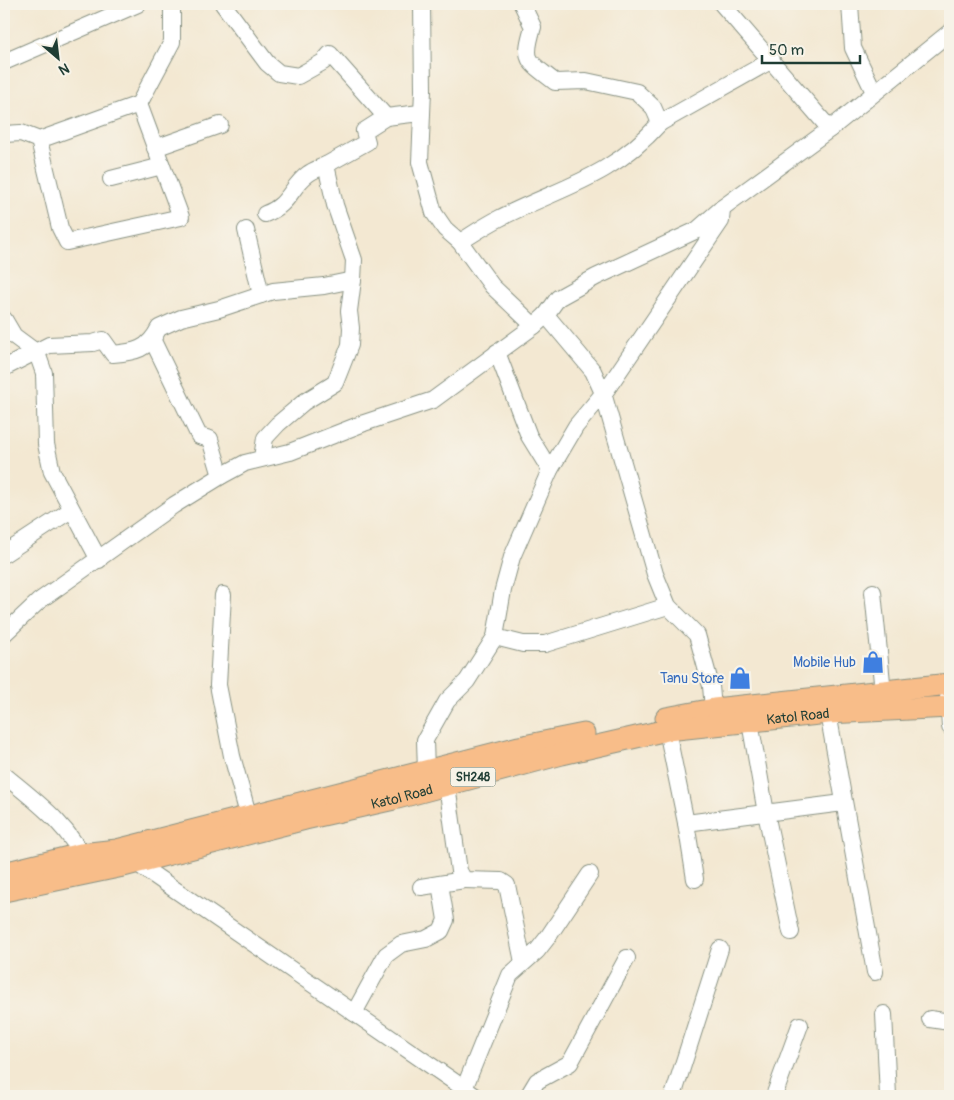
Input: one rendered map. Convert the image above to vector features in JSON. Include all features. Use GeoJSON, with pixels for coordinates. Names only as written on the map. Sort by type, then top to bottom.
{"type":"FeatureCollection","features":[{"type":"Feature","properties":{"kind":"main road","name":"Katol Road"},"geometry":{"type":"LineString","coordinates":[[4,873],[84,864],[135,863],[435,782],[519,748],[882,692],[949,685]]}},
{"type":"Feature","properties":{"kind":"main road","name":"Katol Road"},"geometry":{"type":"LineString","coordinates":[[4,891],[84,864],[117,850],[249,818],[435,782],[562,754],[667,730],[714,717],[750,722],[828,713],[950,713]]}},
{"type":"Feature","properties":{"kind":"street"},"geometry":{"type":"LineString","coordinates":[[4,62],[138,4]]}},
{"type":"Feature","properties":{"kind":"street"},"geometry":{"type":"LineString","coordinates":[[4,134],[21,133],[38,140],[139,104],[172,42],[172,4]]}},
{"type":"Feature","properties":{"kind":"street"},"geometry":{"type":"LineString","coordinates":[[223,4],[267,63],[279,73],[298,76],[323,62],[330,54],[386,117]]}},
{"type":"Feature","properties":{"kind":"street"},"geometry":{"type":"LineString","coordinates":[[422,4],[423,90],[420,113],[420,162],[434,212],[445,229],[460,242],[492,286],[540,320],[594,371],[603,393],[641,530],[668,606],[697,635],[711,686],[714,717]]}},
{"type":"Feature","properties":{"kind":"street"},"geometry":{"type":"LineString","coordinates":[[522,4],[533,27],[526,49],[529,61],[556,82],[586,81],[637,92],[653,107],[660,123]]}},
{"type":"Feature","properties":{"kind":"street"},"geometry":{"type":"LineString","coordinates":[[722,4],[830,129]]}},
{"type":"Feature","properties":{"kind":"street"},"geometry":{"type":"LineString","coordinates":[[850,4],[853,48],[874,92]]}},
{"type":"Feature","properties":{"kind":"street"},"geometry":{"type":"LineString","coordinates":[[4,634],[39,600],[100,560],[174,505],[221,476],[245,463],[290,452],[364,423],[433,400],[540,320],[558,298],[596,277],[696,230],[722,208],[830,129],[950,32]]}},
{"type":"Feature","properties":{"kind":"street"},"geometry":{"type":"LineString","coordinates":[[460,242],[500,218],[569,189],[619,162],[646,139],[660,123],[772,60]]}},
{"type":"Feature","properties":{"kind":"street"},"geometry":{"type":"LineString","coordinates":[[38,140],[60,228],[67,242],[181,217],[139,104]]}},
{"type":"Feature","properties":{"kind":"street"},"geometry":{"type":"LineString","coordinates":[[265,214],[275,210],[286,201],[307,174],[368,142],[364,131],[386,117],[420,113]]}},
{"type":"Feature","properties":{"kind":"street"},"geometry":{"type":"LineString","coordinates":[[155,148],[220,125]]}},
{"type":"Feature","properties":{"kind":"street"},"geometry":{"type":"LineString","coordinates":[[262,458],[265,438],[278,424],[304,402],[336,382],[350,345],[351,328],[348,311],[354,260],[335,205],[326,165]]}},
{"type":"Feature","properties":{"kind":"street"},"geometry":{"type":"LineString","coordinates":[[111,180],[162,166]]}},
{"type":"Feature","properties":{"kind":"street"},"geometry":{"type":"LineString","coordinates":[[464,880],[459,871],[425,740],[434,721],[447,702],[467,681],[495,636],[503,590],[512,557],[550,470],[576,426],[603,393],[722,221],[722,208]]}},
{"type":"Feature","properties":{"kind":"street"},"geometry":{"type":"LineString","coordinates":[[246,230],[261,295]]}},
{"type":"Feature","properties":{"kind":"street"},"geometry":{"type":"LineString","coordinates":[[4,368],[37,353],[49,345],[93,343],[103,340],[112,354],[129,352],[142,348],[153,341],[159,328],[181,318],[220,309],[273,291],[324,286],[353,280]]}},
{"type":"Feature","properties":{"kind":"street"},"geometry":{"type":"LineString","coordinates":[[4,319],[14,336],[37,353],[44,373],[48,453],[52,472],[71,510],[100,560]]}},
{"type":"Feature","properties":{"kind":"street"},"geometry":{"type":"LineString","coordinates":[[153,341],[199,436],[210,439],[221,476]]}},
{"type":"Feature","properties":{"kind":"street"},"geometry":{"type":"LineString","coordinates":[[497,352],[529,436],[550,470]]}},
{"type":"Feature","properties":{"kind":"street"},"geometry":{"type":"LineString","coordinates":[[4,554],[71,510]]}},
{"type":"Feature","properties":{"kind":"street"},"geometry":{"type":"LineString","coordinates":[[873,592],[882,692]]}},
{"type":"Feature","properties":{"kind":"street"},"geometry":{"type":"LineString","coordinates":[[223,594],[218,685],[232,756],[249,818]]}},
{"type":"Feature","properties":{"kind":"street"},"geometry":{"type":"LineString","coordinates":[[495,636],[524,644],[545,644],[668,606]]}},
{"type":"Feature","properties":{"kind":"street"},"geometry":{"type":"LineString","coordinates":[[949,685],[950,713]]}},
{"type":"Feature","properties":{"kind":"street"},"geometry":{"type":"LineString","coordinates":[[828,713],[875,972]]}},
{"type":"Feature","properties":{"kind":"street"},"geometry":{"type":"LineString","coordinates":[[750,722],[766,813],[791,932]]}},
{"type":"Feature","properties":{"kind":"street"},"geometry":{"type":"LineString","coordinates":[[667,730],[686,823],[694,879]]}},
{"type":"Feature","properties":{"kind":"street"},"geometry":{"type":"LineString","coordinates":[[4,775],[31,797],[68,834],[84,864]]}},
{"type":"Feature","properties":{"kind":"street"},"geometry":{"type":"LineString","coordinates":[[686,823],[843,803]]}},
{"type":"Feature","properties":{"kind":"street"},"geometry":{"type":"LineString","coordinates":[[117,850],[470,1092],[510,975],[537,951],[548,938],[590,874]]}},
{"type":"Feature","properties":{"kind":"street"},"geometry":{"type":"LineString","coordinates":[[420,887],[464,880],[500,881],[506,885],[523,962]]}},
{"type":"Feature","properties":{"kind":"street"},"geometry":{"type":"LineString","coordinates":[[354,1012],[386,955],[401,944],[426,939],[441,931],[446,920],[440,884]]}},
{"type":"Feature","properties":{"kind":"street"},"geometry":{"type":"LineString","coordinates":[[673,1096],[720,949]]}},
{"type":"Feature","properties":{"kind":"street"},"geometry":{"type":"LineString","coordinates":[[528,1096],[537,1080],[570,1063],[627,958]]}},
{"type":"Feature","properties":{"kind":"street"},"geometry":{"type":"LineString","coordinates":[[884,1014],[888,1096]]}},
{"type":"Feature","properties":{"kind":"street"},"geometry":{"type":"LineString","coordinates":[[930,1019],[950,1022]]}},
{"type":"Feature","properties":{"kind":"street"},"geometry":{"type":"LineString","coordinates":[[774,1096],[800,1025]]}},
{"type":"Feature","properties":{"kind":"place","name":"Mobile Hub"},"geometry":{"type":"Point","coordinates":[873,662]}},
{"type":"Feature","properties":{"kind":"place","name":"Tanu Store"},"geometry":{"type":"Point","coordinates":[740,678]}}]}
